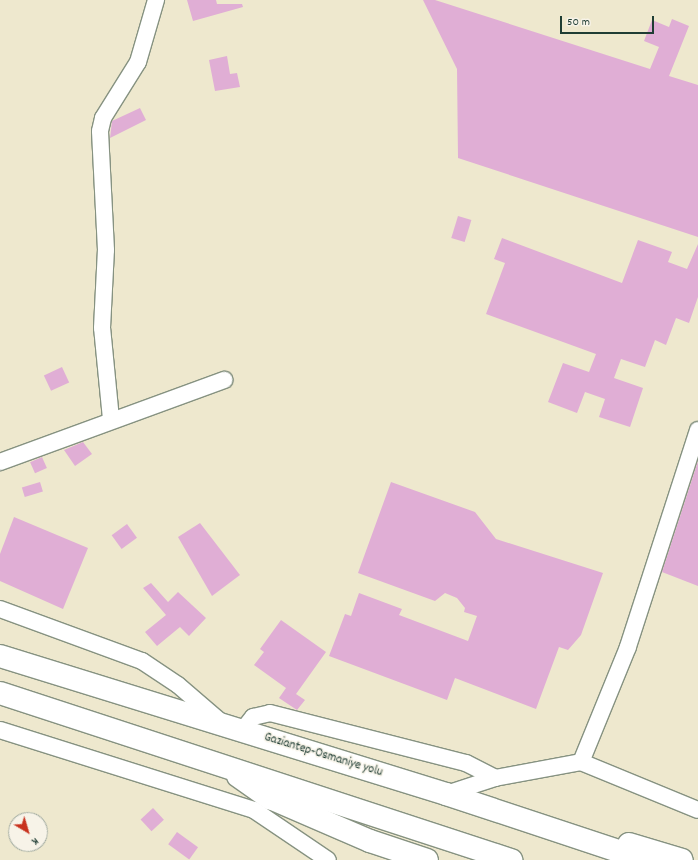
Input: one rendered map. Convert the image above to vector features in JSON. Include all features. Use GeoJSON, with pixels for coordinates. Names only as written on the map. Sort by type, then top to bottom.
{"type":"FeatureCollection","features":[{"type":"Feature","properties":{"kind":"highway","name":"Gaziantep-Osmaniye yolu"},"geometry":{"type":"LineString","coordinates":[[0,656],[561,830],[645,860]]}},
{"type":"Feature","properties":{"kind":"highway"},"geometry":{"type":"LineString","coordinates":[[0,692],[510,860]]}},
{"type":"Feature","properties":{"kind":"highway"},"geometry":{"type":"LineString","coordinates":[[228,766],[248,785],[270,798],[370,841],[427,860]]}},
{"type":"Feature","properties":{"kind":"highway"},"geometry":{"type":"LineString","coordinates":[[561,830],[639,846],[682,860]]}},
{"type":"Feature","properties":{"kind":"street"},"geometry":{"type":"LineString","coordinates":[[112,419],[102,328],[106,250],[100,131],[103,118],[138,62],[156,0]]}},
{"type":"Feature","properties":{"kind":"street"},"geometry":{"type":"LineString","coordinates":[[0,462],[112,419],[224,380]]}},
{"type":"Feature","properties":{"kind":"street"},"geometry":{"type":"LineString","coordinates":[[581,762],[628,647],[698,430]]}},
{"type":"Feature","properties":{"kind":"street"},"geometry":{"type":"LineString","coordinates":[[0,609],[142,661],[178,684],[234,729],[253,717],[270,713],[466,763],[495,778]]}},
{"type":"Feature","properties":{"kind":"street"},"geometry":{"type":"LineString","coordinates":[[0,730],[233,802],[274,822],[328,860]]}},
{"type":"Feature","properties":{"kind":"street"},"geometry":{"type":"LineString","coordinates":[[446,794],[495,778],[581,762],[698,810]]}},
{"type":"Feature","properties":{"kind":"building"},"geometry":{"type":"Polygon","coordinates":[[[187,0],[216,0],[217,4],[242,4],[243,7],[193,21],[187,0]]]}},
{"type":"Feature","properties":{"kind":"building"},"geometry":{"type":"Polygon","coordinates":[[[423,0],[435,0],[650,69],[659,47],[644,41],[652,20],[669,27],[672,19],[689,26],[669,76],[698,85],[698,237],[458,158],[457,69],[423,0]]]}},
{"type":"Feature","properties":{"kind":"building"},"geometry":{"type":"Polygon","coordinates":[[[227,56],[230,74],[237,73],[240,87],[215,91],[209,60],[227,56]]]}},
{"type":"Feature","properties":{"kind":"building"},"geometry":{"type":"Polygon","coordinates":[[[140,108],[146,120],[110,138],[112,121],[140,108]]]}},
{"type":"Feature","properties":{"kind":"building"},"geometry":{"type":"Polygon","coordinates":[[[458,216],[471,220],[465,242],[451,238],[458,216]]]}},
{"type":"Feature","properties":{"kind":"building"},"geometry":{"type":"Polygon","coordinates":[[[502,238],[622,283],[638,240],[672,252],[668,262],[687,269],[698,244],[698,297],[689,323],[676,318],[666,345],[655,340],[645,367],[621,359],[614,378],[643,388],[630,427],[599,417],[605,399],[585,392],[577,413],[548,402],[563,363],[589,372],[596,354],[486,314],[505,263],[494,259],[502,238]]]}},
{"type":"Feature","properties":{"kind":"building"},"geometry":{"type":"Polygon","coordinates":[[[62,367],[69,382],[51,391],[44,375],[62,367]]]}},
{"type":"Feature","properties":{"kind":"building"},"geometry":{"type":"Polygon","coordinates":[[[83,442],[92,454],[75,466],[64,450],[83,442]]]}},
{"type":"Feature","properties":{"kind":"building"},"geometry":{"type":"Polygon","coordinates":[[[42,457],[47,468],[35,473],[30,462],[42,457]]]}},
{"type":"Feature","properties":{"kind":"building"},"geometry":{"type":"Polygon","coordinates":[[[698,461],[698,586],[662,572],[698,461]]]}},
{"type":"Feature","properties":{"kind":"building"},"geometry":{"type":"Polygon","coordinates":[[[40,482],[43,492],[25,497],[22,488],[40,482]]]}},
{"type":"Feature","properties":{"kind":"building"},"geometry":{"type":"Polygon","coordinates":[[[391,482],[475,512],[496,539],[603,573],[581,635],[568,650],[559,647],[536,709],[455,678],[447,700],[329,656],[345,614],[351,616],[359,593],[402,609],[399,615],[468,641],[477,616],[464,612],[465,608],[457,598],[445,593],[435,601],[358,573],[391,482]]]}},
{"type":"Feature","properties":{"kind":"building"},"geometry":{"type":"Polygon","coordinates":[[[14,517],[88,548],[63,609],[0,581],[0,554],[14,517]]]}},
{"type":"Feature","properties":{"kind":"building"},"geometry":{"type":"Polygon","coordinates":[[[200,523],[240,575],[212,596],[178,537],[200,523]]]}},
{"type":"Feature","properties":{"kind":"building"},"geometry":{"type":"Polygon","coordinates":[[[127,524],[137,538],[122,549],[112,535],[127,524]]]}},
{"type":"Feature","properties":{"kind":"building"},"geometry":{"type":"Polygon","coordinates":[[[151,583],[168,602],[178,592],[206,618],[189,636],[180,627],[157,646],[145,632],[166,615],[143,588],[151,583]]]}},
{"type":"Feature","properties":{"kind":"building"},"geometry":{"type":"Polygon","coordinates":[[[281,620],[326,652],[296,694],[305,700],[297,710],[279,698],[286,688],[254,665],[264,652],[260,649],[281,620]]]}},
{"type":"Feature","properties":{"kind":"building"},"geometry":{"type":"Polygon","coordinates":[[[153,808],[164,820],[151,831],[141,820],[153,808]]]}},
{"type":"Feature","properties":{"kind":"building"},"geometry":{"type":"Polygon","coordinates":[[[177,832],[198,847],[189,859],[168,844],[177,832]]]}}]}
